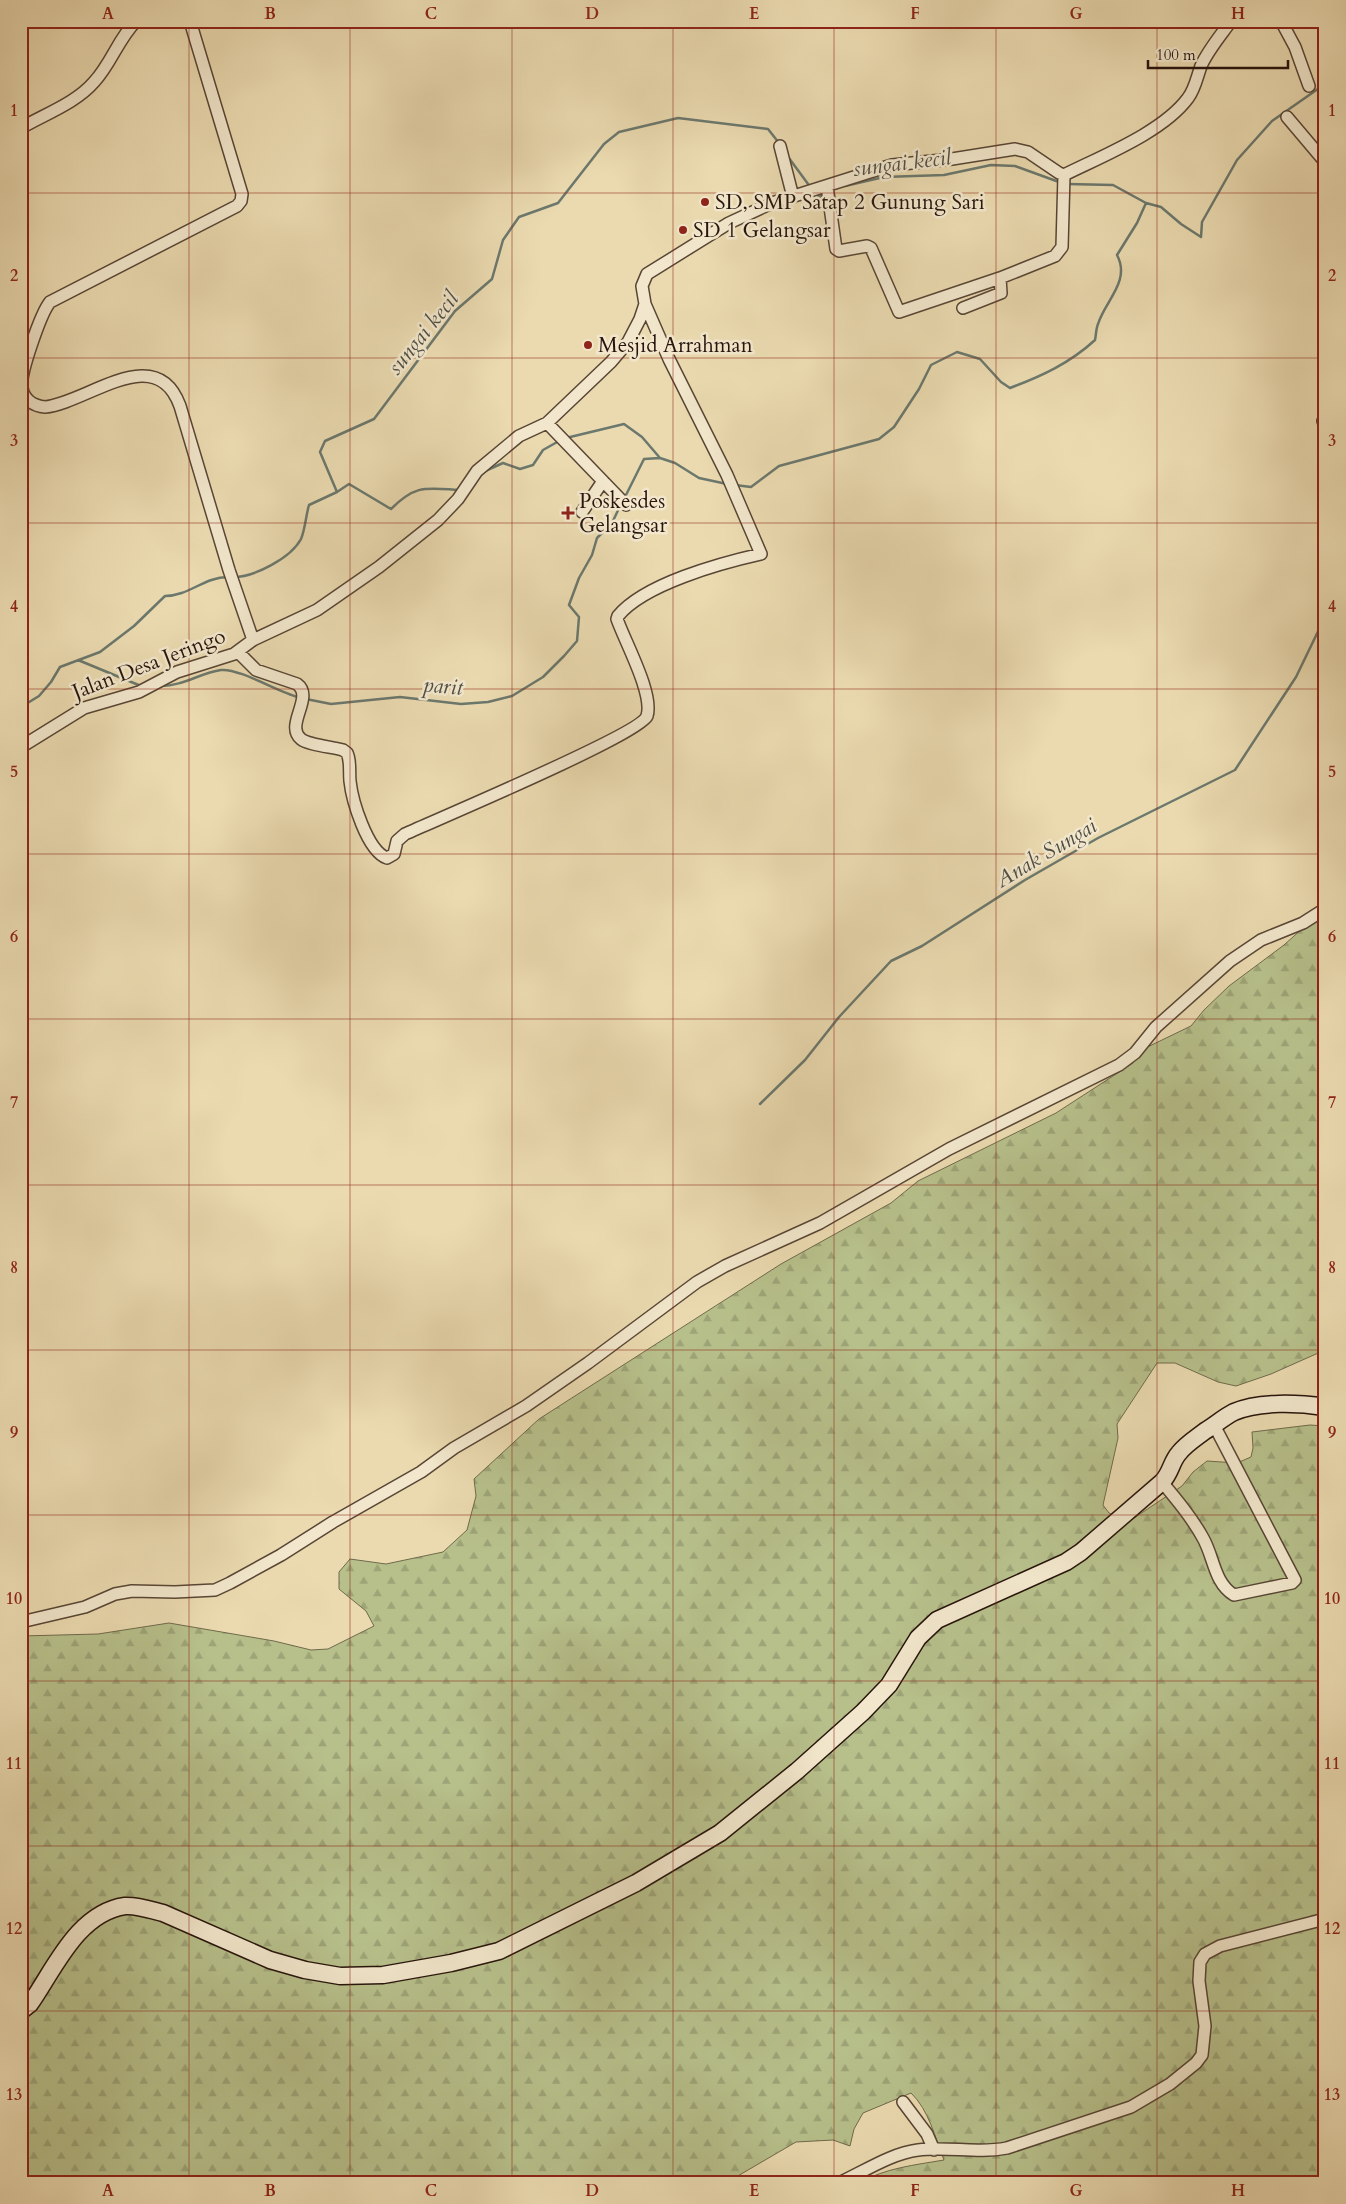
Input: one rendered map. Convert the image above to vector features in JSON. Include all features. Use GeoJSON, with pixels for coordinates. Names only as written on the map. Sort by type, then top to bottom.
{"type":"FeatureCollection","features":[{"type":"Feature","properties":{"kind":"street"},"geometry":{"type":"LineString","coordinates":[[21,128],[73,100],[87,89],[99,76],[119,42],[136,21]]}},
{"type":"Feature","properties":{"kind":"street"},"geometry":{"type":"LineString","coordinates":[[190,21],[242,194],[241,201],[237,206],[50,302],[40,318],[21,385],[25,396],[30,402],[45,406],[134,376],[154,378],[170,389],[180,406],[233,583],[253,640]]}},
{"type":"Feature","properties":{"kind":"street"},"geometry":{"type":"LineString","coordinates":[[826,190],[836,249],[839,251],[867,246],[871,248],[899,312],[1000,278],[1055,256],[1062,247],[1064,174],[1158,126],[1180,108],[1190,96],[1210,50],[1231,21]]}},
{"type":"Feature","properties":{"kind":"street"},"geometry":{"type":"LineString","coordinates":[[1281,21],[1294,47],[1309,86]]}},
{"type":"Feature","properties":{"kind":"street"},"geometry":{"type":"LineString","coordinates":[[1287,116],[1325,162]]}},
{"type":"Feature","properties":{"kind":"street"},"geometry":{"type":"LineString","coordinates":[[780,146],[793,197]]}},
{"type":"Feature","properties":{"kind":"street","name":"Jalan Desa Jeringo"},"geometry":{"type":"LineString","coordinates":[[21,747],[84,708],[138,692],[185,668],[238,652],[253,640],[317,610],[360,582],[438,520],[458,499],[477,471],[519,436],[547,423],[623,348],[636,329],[645,304],[642,286],[647,274],[729,223],[772,203],[806,193],[826,190],[892,165],[952,160],[1015,149],[1028,152],[1059,173],[1064,174]]}},
{"type":"Feature","properties":{"kind":"street"},"geometry":{"type":"LineString","coordinates":[[963,308],[1001,293],[1000,278]]}},
{"type":"Feature","properties":{"kind":"street"},"geometry":{"type":"LineString","coordinates":[[238,652],[249,666],[256,670],[298,684],[302,697],[296,726],[298,735],[304,740],[348,753],[352,793],[358,815],[374,846],[381,855],[387,858],[394,854],[397,841],[403,835],[599,747],[642,723],[647,716],[648,697],[626,644],[617,619],[618,616],[634,602],[663,586],[727,562],[761,554],[727,475],[669,359],[645,304]]}},
{"type":"Feature","properties":{"kind":"street"},"geometry":{"type":"LineString","coordinates":[[547,423],[626,505]]}},
{"type":"Feature","properties":{"kind":"street"},"geometry":{"type":"LineString","coordinates":[[582,512],[603,481]]}},
{"type":"Feature","properties":{"kind":"street"},"geometry":{"type":"LineString","coordinates":[[21,1622],[85,1607],[115,1594],[215,1590],[250,1573],[421,1472],[454,1448],[539,1398],[697,1282],[725,1266],[820,1223],[949,1149],[1119,1065],[1135,1053],[1156,1027],[1230,961],[1262,940],[1303,923],[1325,909]]}},
{"type":"Feature","properties":{"kind":"street"},"geometry":{"type":"LineString","coordinates":[[21,2010],[30,2004],[72,1940],[84,1928],[104,1913],[125,1906],[163,1913],[270,1960],[305,1970],[340,1976],[383,1975],[451,1963],[492,1953],[513,1944],[636,1883],[720,1832],[797,1771],[863,1712],[889,1685],[918,1638],[937,1620],[1066,1562],[1081,1552],[1168,1476],[1178,1453],[1226,1416],[1243,1409],[1287,1404],[1325,1406]]}},
{"type":"Feature","properties":{"kind":"street"},"geometry":{"type":"LineString","coordinates":[[1162,1482],[1203,1538],[1217,1574],[1228,1590],[1234,1595],[1292,1583],[1295,1580],[1214,1425]]}},
{"type":"Feature","properties":{"kind":"street"},"geometry":{"type":"LineString","coordinates":[[839,2183],[865,2169],[904,2153],[918,2150],[990,2151],[1007,2148],[1065,2128],[1110,2116],[1131,2107],[1175,2080],[1196,2063],[1202,2055],[1205,2026],[1199,1981],[1200,1962],[1205,1954],[1220,1946],[1325,1919]]}},
{"type":"Feature","properties":{"kind":"street"},"geometry":{"type":"LineString","coordinates":[[903,2102],[927,2134],[934,2150]]}},
{"type":"Feature","properties":{"kind":"green space"},"geometry":{"type":"Polygon","coordinates":[[[1325,916],[1325,1350],[1271,1374],[1236,1386],[1218,1382],[1175,1363],[1157,1363],[1117,1424],[1118,1438],[1103,1505],[1109,1513],[1128,1522],[1182,1486],[1193,1472],[1207,1461],[1237,1463],[1251,1457],[1253,1448],[1252,1432],[1310,1425],[1325,1426],[1325,2183],[859,2183],[890,2170],[944,2160],[927,2116],[911,2093],[863,2113],[854,2129],[850,2146],[833,2140],[796,2142],[736,2177],[718,2183],[284,2183],[273,2181],[270,2183],[21,2183],[21,1636],[98,1634],[169,1623],[274,1641],[311,1650],[328,1649],[374,1626],[366,1611],[339,1589],[339,1572],[350,1559],[386,1564],[443,1552],[467,1530],[476,1496],[474,1479],[539,1419],[781,1264],[891,1203],[918,1181],[1056,1113],[1133,1063],[1135,1053],[1191,1026],[1204,1010],[1229,986],[1284,945],[1304,927],[1325,916]]]}},
{"type":"Feature","properties":{"kind":"waterway"},"geometry":{"type":"LineString","coordinates":[[735,485],[751,487],[779,466],[879,439],[894,427],[919,389],[931,365],[957,352],[980,359],[1001,382],[1010,388],[1044,374],[1076,356],[1095,340],[1101,315],[1119,282],[1121,274],[1117,255],[1137,223],[1146,203],[1161,207],[1181,224],[1201,237],[1202,222],[1237,160],[1272,121],[1325,84]]}},
{"type":"Feature","properties":{"kind":"waterway","name":"sungai kecil"},"geometry":{"type":"LineString","coordinates":[[337,492],[320,452],[325,441],[374,419],[455,311],[492,279],[503,240],[519,217],[558,203],[604,144],[619,132],[678,118],[768,129],[779,143]]}},
{"type":"Feature","properties":{"kind":"waterway","name":"sungai kecil"},"geometry":{"type":"LineString","coordinates":[[786,154],[811,188]]}},
{"type":"Feature","properties":{"kind":"waterway","name":"sungai kecil"},"geometry":{"type":"LineString","coordinates":[[845,186],[884,177],[944,175],[991,165],[1015,166],[1059,182]]}},
{"type":"Feature","properties":{"kind":"waterway","name":"sungai kecil"},"geometry":{"type":"LineString","coordinates":[[1067,184],[1113,185],[1146,203]]}},
{"type":"Feature","properties":{"kind":"waterway","name":"sungai kecil"},"geometry":{"type":"LineString","coordinates":[[815,192],[819,197],[826,194]]}},
{"type":"Feature","properties":{"kind":"waterway"},"geometry":{"type":"LineString","coordinates":[[566,438],[624,424],[642,437],[660,458],[675,463],[699,478],[727,484]]}},
{"type":"Feature","properties":{"kind":"waterway"},"geometry":{"type":"LineString","coordinates":[[483,472],[503,463],[520,469],[533,465],[543,450],[559,441]]}},
{"type":"Feature","properties":{"kind":"waterway","name":"parit"},"geometry":{"type":"LineString","coordinates":[[624,499],[644,459],[660,458]]}},
{"type":"Feature","properties":{"kind":"waterway","name":"sungai kecil"},"geometry":{"type":"LineString","coordinates":[[234,577],[252,574],[271,565],[289,553],[301,539],[309,505],[337,492],[349,484],[391,509],[408,495],[422,489],[459,490]]}},
{"type":"Feature","properties":{"kind":"waterway","name":"parit"},"geometry":{"type":"LineString","coordinates":[[306,699],[331,704],[400,697],[461,704],[488,702],[512,696],[543,677],[577,641],[579,617],[569,605],[579,578],[592,555],[597,538],[612,523],[621,504]]}},
{"type":"Feature","properties":{"kind":"waterway"},"geometry":{"type":"LineString","coordinates":[[21,707],[39,696],[51,682],[60,667],[100,652],[134,626],[165,596],[182,593],[211,580],[228,577]]}},
{"type":"Feature","properties":{"kind":"waterway","name":"Anak Sungai"},"geometry":{"type":"LineString","coordinates":[[760,1104],[805,1060],[839,1017],[891,961],[922,946],[1025,880],[1098,838],[1235,770],[1296,677],[1325,617]]}},
{"type":"Feature","properties":{"kind":"waterway","name":"parit"},"geometry":{"type":"LineString","coordinates":[[78,660],[141,686]]}},
{"type":"Feature","properties":{"kind":"waterway","name":"parit"},"geometry":{"type":"LineString","coordinates":[[161,686],[177,684],[221,670],[229,670],[298,697]]}},
{"type":"Feature","properties":{"kind":"place","name":"SD, SMP Satap 2 Gunung Sari"},"geometry":{"type":"Point","coordinates":[705,202]}},
{"type":"Feature","properties":{"kind":"place","name":"SD 1 Gelangsar"},"geometry":{"type":"Point","coordinates":[683,230]}},
{"type":"Feature","properties":{"kind":"place","name":"Mesjid Arrahman"},"geometry":{"type":"Point","coordinates":[588,345]}},
{"type":"Feature","properties":{"kind":"place","name":"Poskesdes Gelangsar"},"geometry":{"type":"Point","coordinates":[568,513]}}]}
